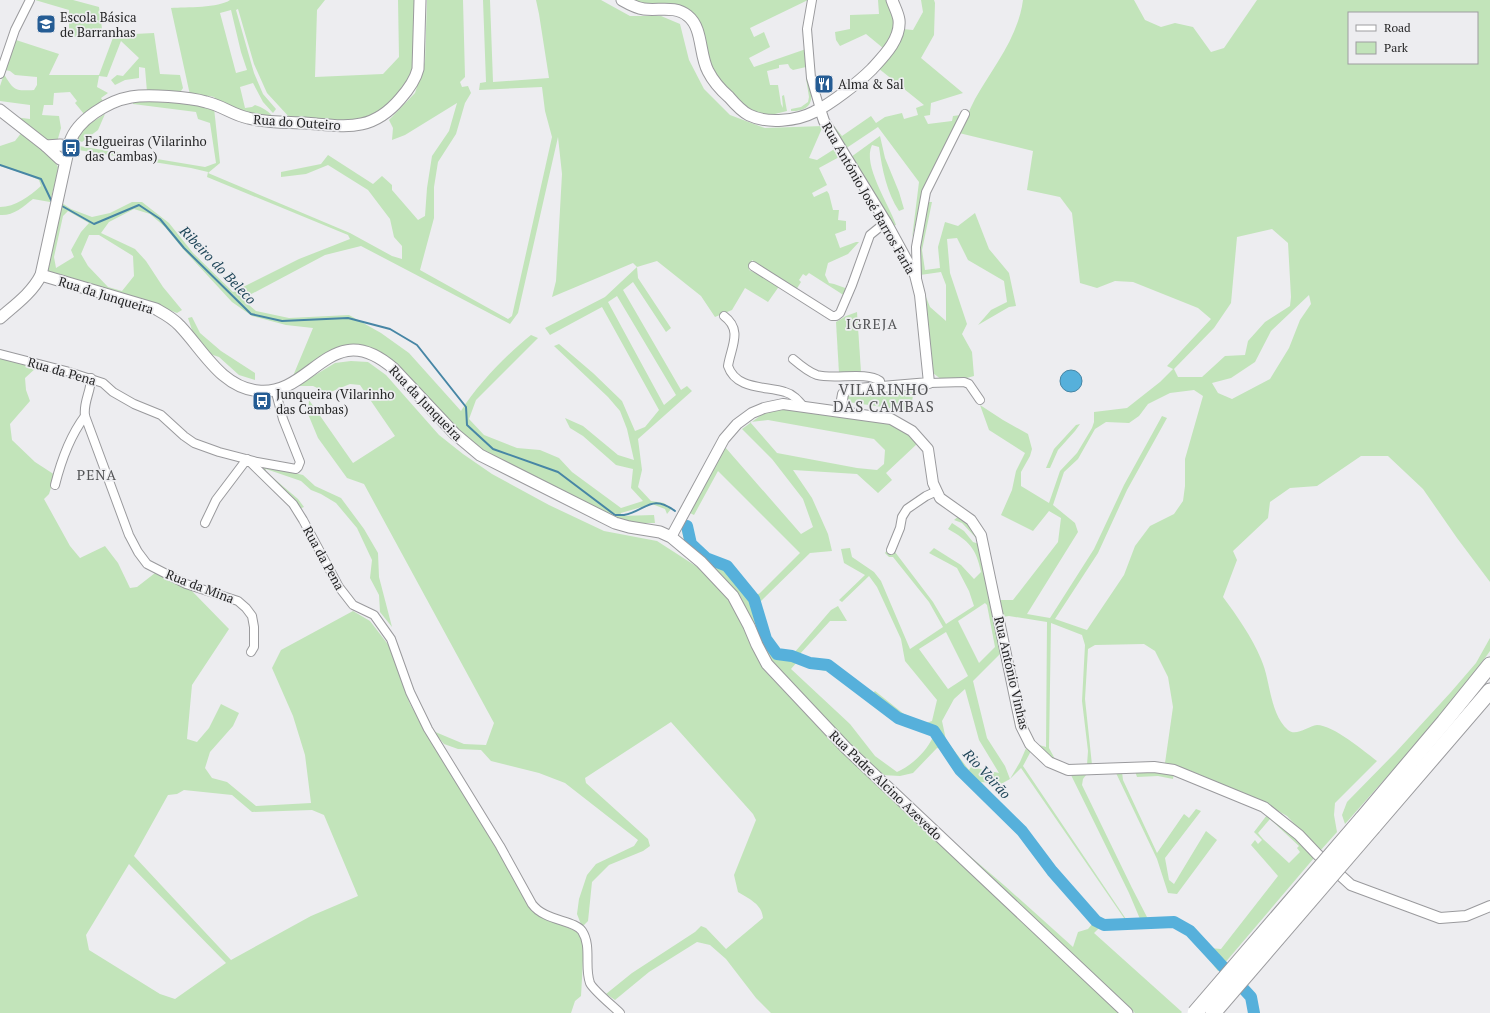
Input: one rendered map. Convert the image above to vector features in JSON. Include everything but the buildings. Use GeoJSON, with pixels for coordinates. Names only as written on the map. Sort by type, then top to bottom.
{"type":"FeatureCollection","features":[{"type":"Feature","properties":{"kind":"highway"},"geometry":{"type":"LineString","coordinates":[[1213,1013],[1367,823],[1444,722],[1490,665]]}},
{"type":"Feature","properties":{"kind":"highway"},"geometry":{"type":"LineString","coordinates":[[1195,1013],[1367,823],[1490,691]]}},
{"type":"Feature","properties":{"kind":"main road","name":"Rua do Outeiro"},"geometry":{"type":"LineString","coordinates":[[41,275],[65,161],[72,135],[87,118],[111,104],[131,97],[186,98],[206,101],[238,115],[255,120],[342,126],[361,125],[373,121],[385,114],[396,103],[416,76],[418,69],[420,0]]}},
{"type":"Feature","properties":{"kind":"main road"},"geometry":{"type":"LineString","coordinates":[[622,0],[637,8],[671,9],[681,12],[689,17],[696,27],[702,57],[712,78],[736,105],[749,115],[762,119],[793,118],[809,115],[820,109],[863,77],[882,57],[894,41],[898,30],[899,21],[892,0]]}},
{"type":"Feature","properties":{"kind":"main road"},"geometry":{"type":"LineString","coordinates":[[0,110],[46,146],[60,159],[65,161]]}},
{"type":"Feature","properties":{"kind":"main road"},"geometry":{"type":"LineString","coordinates":[[46,146],[69,146]]}},
{"type":"Feature","properties":{"kind":"main road"},"geometry":{"type":"LineString","coordinates":[[0,318],[26,296],[34,287],[41,275]]}},
{"type":"Feature","properties":{"kind":"main road","name":"Rua da Junqueira"},"geometry":{"type":"LineString","coordinates":[[41,275],[156,309],[168,315],[180,326],[213,364],[230,380],[241,386],[257,390],[275,389],[292,382],[336,354],[349,350],[366,352],[382,359],[394,369],[455,434],[480,455],[614,523],[660,532],[671,536]]}},
{"type":"Feature","properties":{"kind":"main road","name":"Rua Padre Alcino Azevedo"},"geometry":{"type":"LineString","coordinates":[[671,536],[701,562],[733,596],[767,664],[846,748],[1127,1013]]}},
{"type":"Feature","properties":{"kind":"street"},"geometry":{"type":"LineString","coordinates":[[0,74],[15,30],[30,0]]}},
{"type":"Feature","properties":{"kind":"street"},"geometry":{"type":"LineString","coordinates":[[812,0],[807,29],[812,78],[820,109]]}},
{"type":"Feature","properties":{"kind":"street","name":"Rua António José Barros Faria"},"geometry":{"type":"LineString","coordinates":[[820,109],[824,121],[886,222],[915,275],[918,284],[929,383]]}},
{"type":"Feature","properties":{"kind":"street"},"geometry":{"type":"LineString","coordinates":[[918,284],[916,247],[926,192],[965,114]]}},
{"type":"Feature","properties":{"kind":"street"},"geometry":{"type":"LineString","coordinates":[[753,266],[832,316],[836,316],[840,313],[852,285],[870,235],[886,222]]}},
{"type":"Feature","properties":{"kind":"street"},"geometry":{"type":"LineString","coordinates":[[724,316],[731,322],[734,330],[732,351],[728,366],[732,374],[750,385],[790,394],[804,406]]}},
{"type":"Feature","properties":{"kind":"street","name":"Rua da Pena"},"geometry":{"type":"LineString","coordinates":[[0,354],[91,378],[103,383],[113,392],[134,404],[161,414],[184,436],[194,443],[218,452],[296,469],[300,462],[283,420],[275,389]]}},
{"type":"Feature","properties":{"kind":"street"},"geometry":{"type":"LineString","coordinates":[[793,360],[815,374],[871,377],[880,381],[881,387]]}},
{"type":"Feature","properties":{"kind":"street"},"geometry":{"type":"LineString","coordinates":[[55,485],[64,455],[85,416],[84,402],[91,387],[91,378]]}},
{"type":"Feature","properties":{"kind":"street"},"geometry":{"type":"LineString","coordinates":[[840,411],[843,394],[846,390],[929,383],[964,382],[969,384],[980,400]]}},
{"type":"Feature","properties":{"kind":"street","name":"Rua António Vinhas"},"geometry":{"type":"LineString","coordinates":[[671,536],[724,439],[737,424],[752,413],[764,408],[783,404],[891,419],[912,431],[928,449],[933,483],[940,498],[971,520],[981,534],[1021,726],[1030,744],[1049,762],[1068,770],[1154,766],[1174,770],[1264,807],[1299,835],[1317,854],[1351,885],[1440,918],[1466,916],[1490,906]]}},
{"type":"Feature","properties":{"kind":"street","name":"Rua da Mina"},"geometry":{"type":"LineString","coordinates":[[85,416],[130,535],[138,552],[147,564],[164,573],[186,584],[238,601],[246,608],[252,616],[254,627],[254,647],[251,652]]}},
{"type":"Feature","properties":{"kind":"street"},"geometry":{"type":"LineString","coordinates":[[205,523],[216,500],[247,459]]}},
{"type":"Feature","properties":{"kind":"street","name":"Rua da Pena"},"geometry":{"type":"LineString","coordinates":[[247,459],[293,504],[339,587],[353,605],[374,615],[391,638],[410,692],[428,729],[500,846],[532,904],[536,910],[547,916],[577,926],[582,930],[585,938],[587,972],[591,984],[620,1013]]}},
{"type":"Feature","properties":{"kind":"street"},"geometry":{"type":"LineString","coordinates":[[891,550],[900,528],[902,517],[907,509],[926,496],[937,491]]}},
{"type":"Feature","properties":{"kind":"green space"},"geometry":{"type":"Polygon","coordinates":[[[35,0],[73,0],[99,7],[103,36],[69,37],[69,10],[35,0]]]}},
{"type":"Feature","properties":{"kind":"green space"},"geometry":{"type":"Polygon","coordinates":[[[230,0],[325,0],[317,10],[315,77],[383,74],[399,57],[398,0],[417,0],[415,65],[403,88],[382,112],[363,121],[290,118],[267,93],[254,64],[238,9],[236,10],[254,73],[263,94],[276,109],[273,113],[263,102],[253,83],[240,87],[245,108],[255,105],[258,106],[263,108],[274,118],[257,117],[219,103],[214,97],[209,96],[207,98],[190,95],[171,8],[210,6],[225,3],[230,0]],[[231,10],[220,13],[236,73],[247,70],[231,10]]]}},
{"type":"Feature","properties":{"kind":"green space"},"geometry":{"type":"Polygon","coordinates":[[[427,0],[463,0],[465,77],[460,82],[462,87],[468,86],[471,93],[465,103],[456,134],[438,162],[434,187],[434,218],[420,270],[508,319],[512,316],[552,137],[545,111],[542,87],[479,90],[480,83],[486,82],[483,0],[490,0],[493,82],[549,78],[536,0],[601,0],[630,16],[661,16],[680,24],[689,60],[704,89],[730,115],[765,128],[823,126],[809,158],[817,160],[836,148],[841,156],[819,168],[827,185],[812,193],[814,197],[827,191],[833,210],[839,210],[838,220],[846,221],[846,230],[835,234],[840,248],[859,242],[848,254],[828,263],[825,275],[829,283],[848,289],[845,296],[809,273],[806,276],[803,274],[799,280],[801,282],[796,290],[752,260],[749,270],[780,285],[768,302],[745,288],[732,310],[715,317],[701,296],[657,261],[637,267],[638,278],[671,328],[666,332],[633,282],[623,290],[681,390],[687,386],[692,391],[638,439],[642,470],[638,487],[651,501],[664,503],[671,509],[667,514],[665,509],[652,504],[621,513],[620,516],[654,515],[655,523],[614,521],[492,458],[466,439],[390,358],[372,349],[359,345],[344,345],[327,353],[293,376],[313,328],[286,325],[252,316],[232,302],[183,249],[165,227],[150,214],[134,209],[109,222],[101,233],[135,249],[146,261],[163,287],[182,310],[177,313],[159,306],[51,274],[47,269],[62,203],[71,209],[92,217],[110,213],[132,202],[142,202],[169,223],[193,253],[233,292],[299,259],[350,239],[348,235],[207,177],[208,172],[72,149],[73,145],[205,167],[216,163],[210,123],[198,119],[196,112],[133,104],[133,101],[201,104],[214,108],[220,163],[208,173],[350,233],[392,256],[402,259],[402,246],[394,237],[390,219],[368,190],[328,165],[306,174],[281,177],[281,172],[321,164],[328,155],[373,184],[382,176],[392,185],[392,190],[418,220],[425,216],[427,188],[432,156],[449,131],[457,103],[405,135],[392,140],[393,128],[389,120],[415,93],[425,61],[427,0]],[[558,137],[518,313],[510,324],[361,246],[325,255],[242,299],[256,311],[289,318],[349,315],[381,333],[409,353],[461,411],[475,391],[512,351],[531,335],[538,338],[476,400],[469,419],[484,435],[517,448],[540,450],[559,458],[572,472],[621,508],[643,501],[631,488],[633,469],[616,465],[583,436],[570,428],[565,418],[583,426],[618,455],[634,460],[627,429],[620,411],[608,397],[554,346],[559,344],[593,373],[622,401],[635,431],[645,427],[659,410],[602,307],[550,335],[545,328],[605,297],[637,267],[633,263],[552,297],[556,281],[562,174],[558,137]],[[68,211],[63,216],[54,257],[56,268],[74,257],[71,250],[81,232],[89,223],[68,211]],[[89,235],[81,254],[88,266],[108,287],[122,291],[134,276],[133,256],[99,235],[89,235]],[[617,296],[608,302],[664,405],[676,395],[617,296]]]}},
{"type":"Feature","properties":{"kind":"green space"},"geometry":{"type":"Polygon","coordinates":[[[632,0],[808,0],[750,28],[754,37],[764,32],[770,47],[749,58],[754,67],[806,49],[806,67],[793,70],[788,64],[779,65],[779,68],[767,71],[770,85],[778,85],[783,108],[782,96],[784,95],[787,111],[771,115],[750,112],[723,87],[709,65],[697,20],[644,5],[632,0]]]}},
{"type":"Feature","properties":{"kind":"green space"},"geometry":{"type":"Polygon","coordinates":[[[878,0],[888,0],[895,25],[892,35],[883,48],[866,34],[840,46],[836,40],[835,32],[850,29],[850,15],[879,14],[878,0]]]}},
{"type":"Feature","properties":{"kind":"green space"},"geometry":{"type":"Polygon","coordinates":[[[921,0],[934,0],[935,3],[934,35],[921,58],[963,93],[931,103],[930,115],[924,116],[928,124],[952,121],[953,116],[961,115],[924,190],[912,238],[919,182],[878,127],[845,149],[832,128],[834,126],[842,136],[871,116],[876,123],[885,117],[902,113],[904,119],[918,115],[916,108],[924,105],[878,68],[902,29],[913,30],[923,12],[921,0]]]}},
{"type":"Feature","properties":{"kind":"green space"},"geometry":{"type":"Polygon","coordinates":[[[1023,0],[1134,0],[1145,20],[1161,27],[1175,23],[1193,27],[1211,52],[1224,48],[1257,0],[1490,0],[1490,582],[1423,489],[1388,456],[1361,456],[1317,486],[1290,488],[1270,502],[1268,518],[1233,551],[1237,560],[1223,597],[1244,627],[1257,651],[1264,668],[1277,715],[1288,730],[1291,732],[1298,732],[1317,725],[1324,726],[1348,739],[1377,761],[1335,803],[1334,815],[1337,832],[1320,851],[1287,816],[1261,801],[1191,771],[1165,763],[1173,707],[1168,677],[1155,651],[1144,644],[1095,645],[1088,649],[1085,699],[1092,765],[1087,765],[1088,751],[1082,701],[1085,645],[1082,635],[1051,623],[1049,748],[1055,759],[1044,753],[1036,744],[1046,747],[1047,622],[1009,616],[1002,617],[999,600],[1013,600],[1058,542],[1061,518],[1049,511],[1033,531],[1001,515],[1012,490],[1016,471],[1025,453],[989,430],[980,405],[1028,434],[1032,449],[1030,456],[1021,472],[1021,486],[1049,503],[1060,471],[1077,453],[1092,428],[1094,422],[1094,412],[1127,408],[1160,382],[1173,369],[1167,366],[1211,319],[1198,308],[1133,282],[1115,281],[1097,288],[1080,283],[1072,213],[1060,197],[1027,190],[1033,151],[959,133],[975,99],[1004,52],[1016,27],[1023,0]],[[1272,229],[1237,237],[1231,303],[1214,328],[1174,369],[1178,377],[1202,377],[1225,356],[1245,355],[1248,341],[1265,322],[1290,306],[1291,297],[1288,243],[1272,229]],[[1309,295],[1271,331],[1255,362],[1231,378],[1212,383],[1218,393],[1232,399],[1270,379],[1289,348],[1300,320],[1311,304],[1309,295]],[[1194,390],[1170,393],[1148,404],[1139,416],[1129,423],[1106,422],[1095,429],[1078,459],[1064,472],[1053,505],[1075,523],[1078,532],[1027,614],[1050,618],[1094,549],[1124,485],[1162,416],[1167,418],[1127,490],[1098,553],[1055,619],[1087,630],[1124,575],[1135,546],[1150,526],[1174,514],[1183,501],[1185,486],[1185,459],[1203,396],[1194,390]]]}},
{"type":"Feature","properties":{"kind":"green space"},"geometry":{"type":"Polygon","coordinates":[[[154,33],[160,74],[180,75],[183,88],[179,94],[147,92],[145,68],[139,67],[139,78],[125,80],[115,85],[111,80],[117,75],[123,76],[139,58],[121,41],[107,77],[99,76],[97,87],[108,93],[101,98],[103,101],[84,114],[75,103],[77,101],[70,92],[54,93],[53,105],[44,105],[42,115],[59,116],[61,128],[57,142],[47,141],[14,117],[30,119],[30,105],[0,101],[0,86],[4,74],[10,84],[19,90],[34,90],[37,85],[37,77],[15,75],[10,71],[5,70],[16,40],[59,54],[49,75],[99,75],[114,35],[154,33]]]}},
{"type":"Feature","properties":{"kind":"green space"},"geometry":{"type":"Polygon","coordinates":[[[806,78],[809,78],[811,101],[806,108],[791,111],[791,109],[801,107],[808,102],[809,97],[806,78]]]}},
{"type":"Feature","properties":{"kind":"green space"},"geometry":{"type":"Polygon","coordinates":[[[105,114],[98,130],[82,142],[75,139],[86,126],[105,114]]]}},
{"type":"Feature","properties":{"kind":"green space"},"geometry":{"type":"Polygon","coordinates":[[[22,132],[50,154],[58,167],[50,202],[33,199],[22,208],[14,212],[0,215],[0,207],[6,207],[17,203],[41,186],[39,180],[0,166],[0,146],[15,141],[22,132]]]}},
{"type":"Feature","properties":{"kind":"green space"},"geometry":{"type":"Polygon","coordinates":[[[880,136],[885,158],[899,192],[904,209],[899,211],[891,196],[879,147],[872,145],[870,153],[873,174],[893,216],[896,225],[891,227],[851,157],[880,136]]]}},
{"type":"Feature","properties":{"kind":"green space"},"geometry":{"type":"Polygon","coordinates":[[[926,202],[932,202],[922,250],[925,270],[940,268],[938,247],[945,222],[958,226],[975,213],[989,249],[1009,273],[1016,306],[1009,307],[978,325],[991,310],[1007,302],[1004,281],[968,260],[957,238],[947,239],[950,273],[967,324],[962,334],[972,352],[974,376],[963,379],[942,380],[933,373],[929,353],[922,287],[930,307],[946,321],[946,285],[941,272],[920,275],[918,250],[926,202]]]}},
{"type":"Feature","properties":{"kind":"green space"},"geometry":{"type":"Polygon","coordinates":[[[857,312],[861,372],[839,373],[836,322],[857,312]]]}},
{"type":"Feature","properties":{"kind":"green space"},"geometry":{"type":"Polygon","coordinates":[[[192,317],[200,333],[221,351],[255,373],[255,380],[239,375],[219,357],[210,354],[194,336],[188,318],[192,317]]]}},
{"type":"Feature","properties":{"kind":"green space"},"geometry":{"type":"Polygon","coordinates":[[[0,357],[37,367],[25,378],[26,390],[30,401],[10,424],[12,440],[35,462],[55,475],[49,494],[44,499],[70,546],[80,558],[105,546],[118,563],[130,588],[137,587],[155,573],[191,590],[229,629],[192,685],[187,739],[197,742],[209,728],[221,704],[239,713],[233,726],[210,752],[205,768],[212,778],[227,782],[256,806],[311,803],[305,755],[293,716],[272,668],[281,650],[353,611],[370,621],[390,647],[410,704],[510,871],[527,904],[538,915],[578,932],[584,942],[581,996],[575,1001],[571,1013],[0,1013],[0,357]],[[184,790],[177,794],[168,795],[134,856],[231,960],[311,916],[358,896],[324,815],[312,810],[252,812],[232,795],[184,790]],[[129,864],[86,935],[89,950],[160,994],[175,999],[226,963],[129,864]]]}},
{"type":"Feature","properties":{"kind":"green space"},"geometry":{"type":"Polygon","coordinates":[[[351,361],[368,362],[386,375],[439,435],[492,474],[549,505],[604,531],[657,541],[702,570],[730,601],[764,670],[835,745],[1120,1013],[771,1013],[756,998],[726,959],[710,945],[697,942],[649,972],[615,1000],[606,994],[632,973],[695,932],[701,926],[706,928],[726,949],[763,918],[758,905],[738,892],[734,875],[756,820],[753,814],[671,722],[585,778],[586,783],[648,839],[650,846],[643,851],[609,865],[592,882],[588,921],[582,927],[577,914],[579,899],[587,875],[596,864],[634,846],[638,840],[565,783],[539,773],[491,761],[481,750],[458,749],[444,744],[433,731],[464,744],[486,745],[494,723],[364,484],[347,478],[318,438],[308,414],[309,400],[353,463],[395,436],[360,385],[350,384],[328,393],[313,386],[297,386],[335,363],[351,361]]]}},
{"type":"Feature","properties":{"kind":"green space"},"geometry":{"type":"Polygon","coordinates":[[[914,391],[910,411],[848,402],[848,395],[914,391]]]}},
{"type":"Feature","properties":{"kind":"green space"},"geometry":{"type":"Polygon","coordinates":[[[785,407],[884,422],[903,430],[918,443],[886,473],[892,480],[878,493],[857,474],[793,470],[812,498],[828,534],[832,551],[810,553],[758,604],[774,644],[784,653],[794,653],[831,610],[838,606],[847,621],[830,621],[799,655],[814,662],[837,665],[867,690],[862,695],[831,672],[811,668],[797,662],[791,669],[850,724],[875,756],[897,772],[918,758],[933,737],[929,732],[898,722],[870,696],[875,691],[904,714],[926,723],[932,721],[937,700],[905,661],[901,639],[877,587],[869,576],[842,602],[839,600],[865,575],[844,563],[841,549],[850,548],[852,557],[874,572],[881,581],[910,649],[943,627],[929,602],[893,557],[889,557],[885,553],[890,546],[933,602],[946,624],[974,606],[969,591],[957,568],[929,553],[934,548],[961,565],[974,579],[981,572],[974,551],[961,537],[948,529],[952,523],[964,531],[973,542],[979,544],[1002,652],[973,681],[987,738],[1005,766],[1010,779],[1027,746],[1031,751],[1023,766],[1126,919],[1140,919],[1129,893],[1071,775],[1086,775],[1083,779],[1082,785],[1148,919],[1175,919],[1192,930],[1210,948],[1221,949],[1278,876],[1251,845],[1255,840],[1258,844],[1262,840],[1254,832],[1267,815],[1306,846],[1314,858],[1218,971],[1190,935],[1172,926],[1099,928],[1094,933],[1182,1012],[1181,1013],[1135,1013],[1070,955],[936,827],[1073,947],[1078,932],[1088,929],[1094,922],[1051,873],[1021,835],[961,777],[942,749],[937,748],[913,773],[900,776],[882,775],[817,712],[773,664],[765,652],[740,598],[722,575],[684,540],[682,531],[686,521],[689,521],[691,524],[691,534],[696,544],[716,560],[729,563],[755,596],[760,593],[800,553],[718,471],[694,515],[690,513],[725,447],[801,534],[813,527],[803,499],[772,459],[742,429],[751,423],[777,453],[857,468],[877,470],[884,464],[885,450],[874,439],[768,420],[752,422],[764,413],[785,407]],[[985,603],[958,621],[979,663],[995,647],[987,605],[985,603]],[[946,632],[919,649],[948,689],[968,676],[946,632]],[[965,689],[954,699],[942,721],[946,740],[969,770],[971,767],[999,773],[979,740],[965,689]],[[1021,768],[1010,779],[1001,784],[981,782],[1027,832],[1057,872],[1098,919],[1124,919],[1124,918],[1021,768]],[[1270,819],[1258,833],[1289,863],[1300,852],[1297,848],[1299,846],[1270,819]]]}},
{"type":"Feature","properties":{"kind":"green space"},"geometry":{"type":"Polygon","coordinates":[[[1080,424],[1058,450],[1050,468],[1046,468],[1054,449],[1076,425],[1080,424]]]}},
{"type":"Feature","properties":{"kind":"green space"},"geometry":{"type":"Polygon","coordinates":[[[260,465],[303,475],[315,486],[341,498],[364,529],[378,553],[379,577],[392,627],[380,612],[379,595],[370,578],[372,560],[357,528],[336,503],[311,490],[301,481],[266,469],[265,471],[298,499],[304,507],[299,509],[260,469],[260,465]]]}},
{"type":"Feature","properties":{"kind":"green space"},"geometry":{"type":"Polygon","coordinates":[[[959,516],[973,529],[977,539],[962,523],[954,520],[959,516]]]}},
{"type":"Feature","properties":{"kind":"green space"},"geometry":{"type":"Polygon","coordinates":[[[1490,638],[1490,651],[1454,701],[1345,824],[1342,815],[1347,802],[1396,752],[1451,692],[1476,663],[1490,638]]]}},
{"type":"Feature","properties":{"kind":"green space"},"geometry":{"type":"Polygon","coordinates":[[[1135,771],[1174,773],[1173,779],[1158,776],[1137,777],[1135,771]]]}},
{"type":"Feature","properties":{"kind":"green space"},"geometry":{"type":"Polygon","coordinates":[[[1122,772],[1123,780],[1157,853],[1184,814],[1189,818],[1196,809],[1201,811],[1165,858],[1169,880],[1174,884],[1206,831],[1217,840],[1177,894],[1168,893],[1157,859],[1116,773],[1122,772]]]}},
{"type":"Feature","properties":{"kind":"water"},"geometry":{"type":"Polygon","coordinates":[[[1071,370],[1079,373],[1082,381],[1079,389],[1071,392],[1063,389],[1060,381],[1063,373],[1071,370]]]}},
{"type":"Feature","properties":{"kind":"waterway","name":"Ribeiro do Beleco"},"geometry":{"type":"LineString","coordinates":[[0,165],[41,179],[52,202]]}},
{"type":"Feature","properties":{"kind":"waterway","name":"Ribeiro do Beleco"},"geometry":{"type":"LineString","coordinates":[[62,206],[94,224],[139,205],[160,219],[184,248],[251,314],[282,321],[348,318],[390,329],[417,345],[466,407],[467,425],[493,449],[558,472],[615,515],[632,513],[654,503],[660,503],[675,511]]}},
{"type":"Feature","properties":{"kind":"waterway","name":"Rio Veirão"},"geometry":{"type":"LineString","coordinates":[[687,526],[691,544],[706,558],[727,566],[754,599],[766,639],[777,654],[792,656],[810,663],[828,665],[898,718],[934,731],[960,770],[1022,831],[1052,871],[1096,921],[1104,925],[1174,922],[1190,931],[1251,997],[1254,1013]]}},
{"type":"Feature","properties":{"kind":"place","name":"Escola Básica de Barranhas"},"geometry":{"type":"Point","coordinates":[46,24]}},
{"type":"Feature","properties":{"kind":"place","name":"Alma & Sal"},"geometry":{"type":"Point","coordinates":[824,84]}},
{"type":"Feature","properties":{"kind":"place","name":"Felgueiras (Vilarinho das Cambas)"},"geometry":{"type":"Point","coordinates":[71,148]}},
{"type":"Feature","properties":{"kind":"place","name":"Junqueira (Vilarinho das Cambas)"},"geometry":{"type":"Point","coordinates":[262,401]}},
{"type":"Feature","properties":{"kind":"district","name":"IGREJA"},"geometry":{"type":"Point","coordinates":[872,324]}},
{"type":"Feature","properties":{"kind":"district","name":"VILARINHO DAS CAMBAS"},"geometry":{"type":"Point","coordinates":[884,398]}},
{"type":"Feature","properties":{"kind":"district","name":"PENA"},"geometry":{"type":"Point","coordinates":[97,475]}}]}
